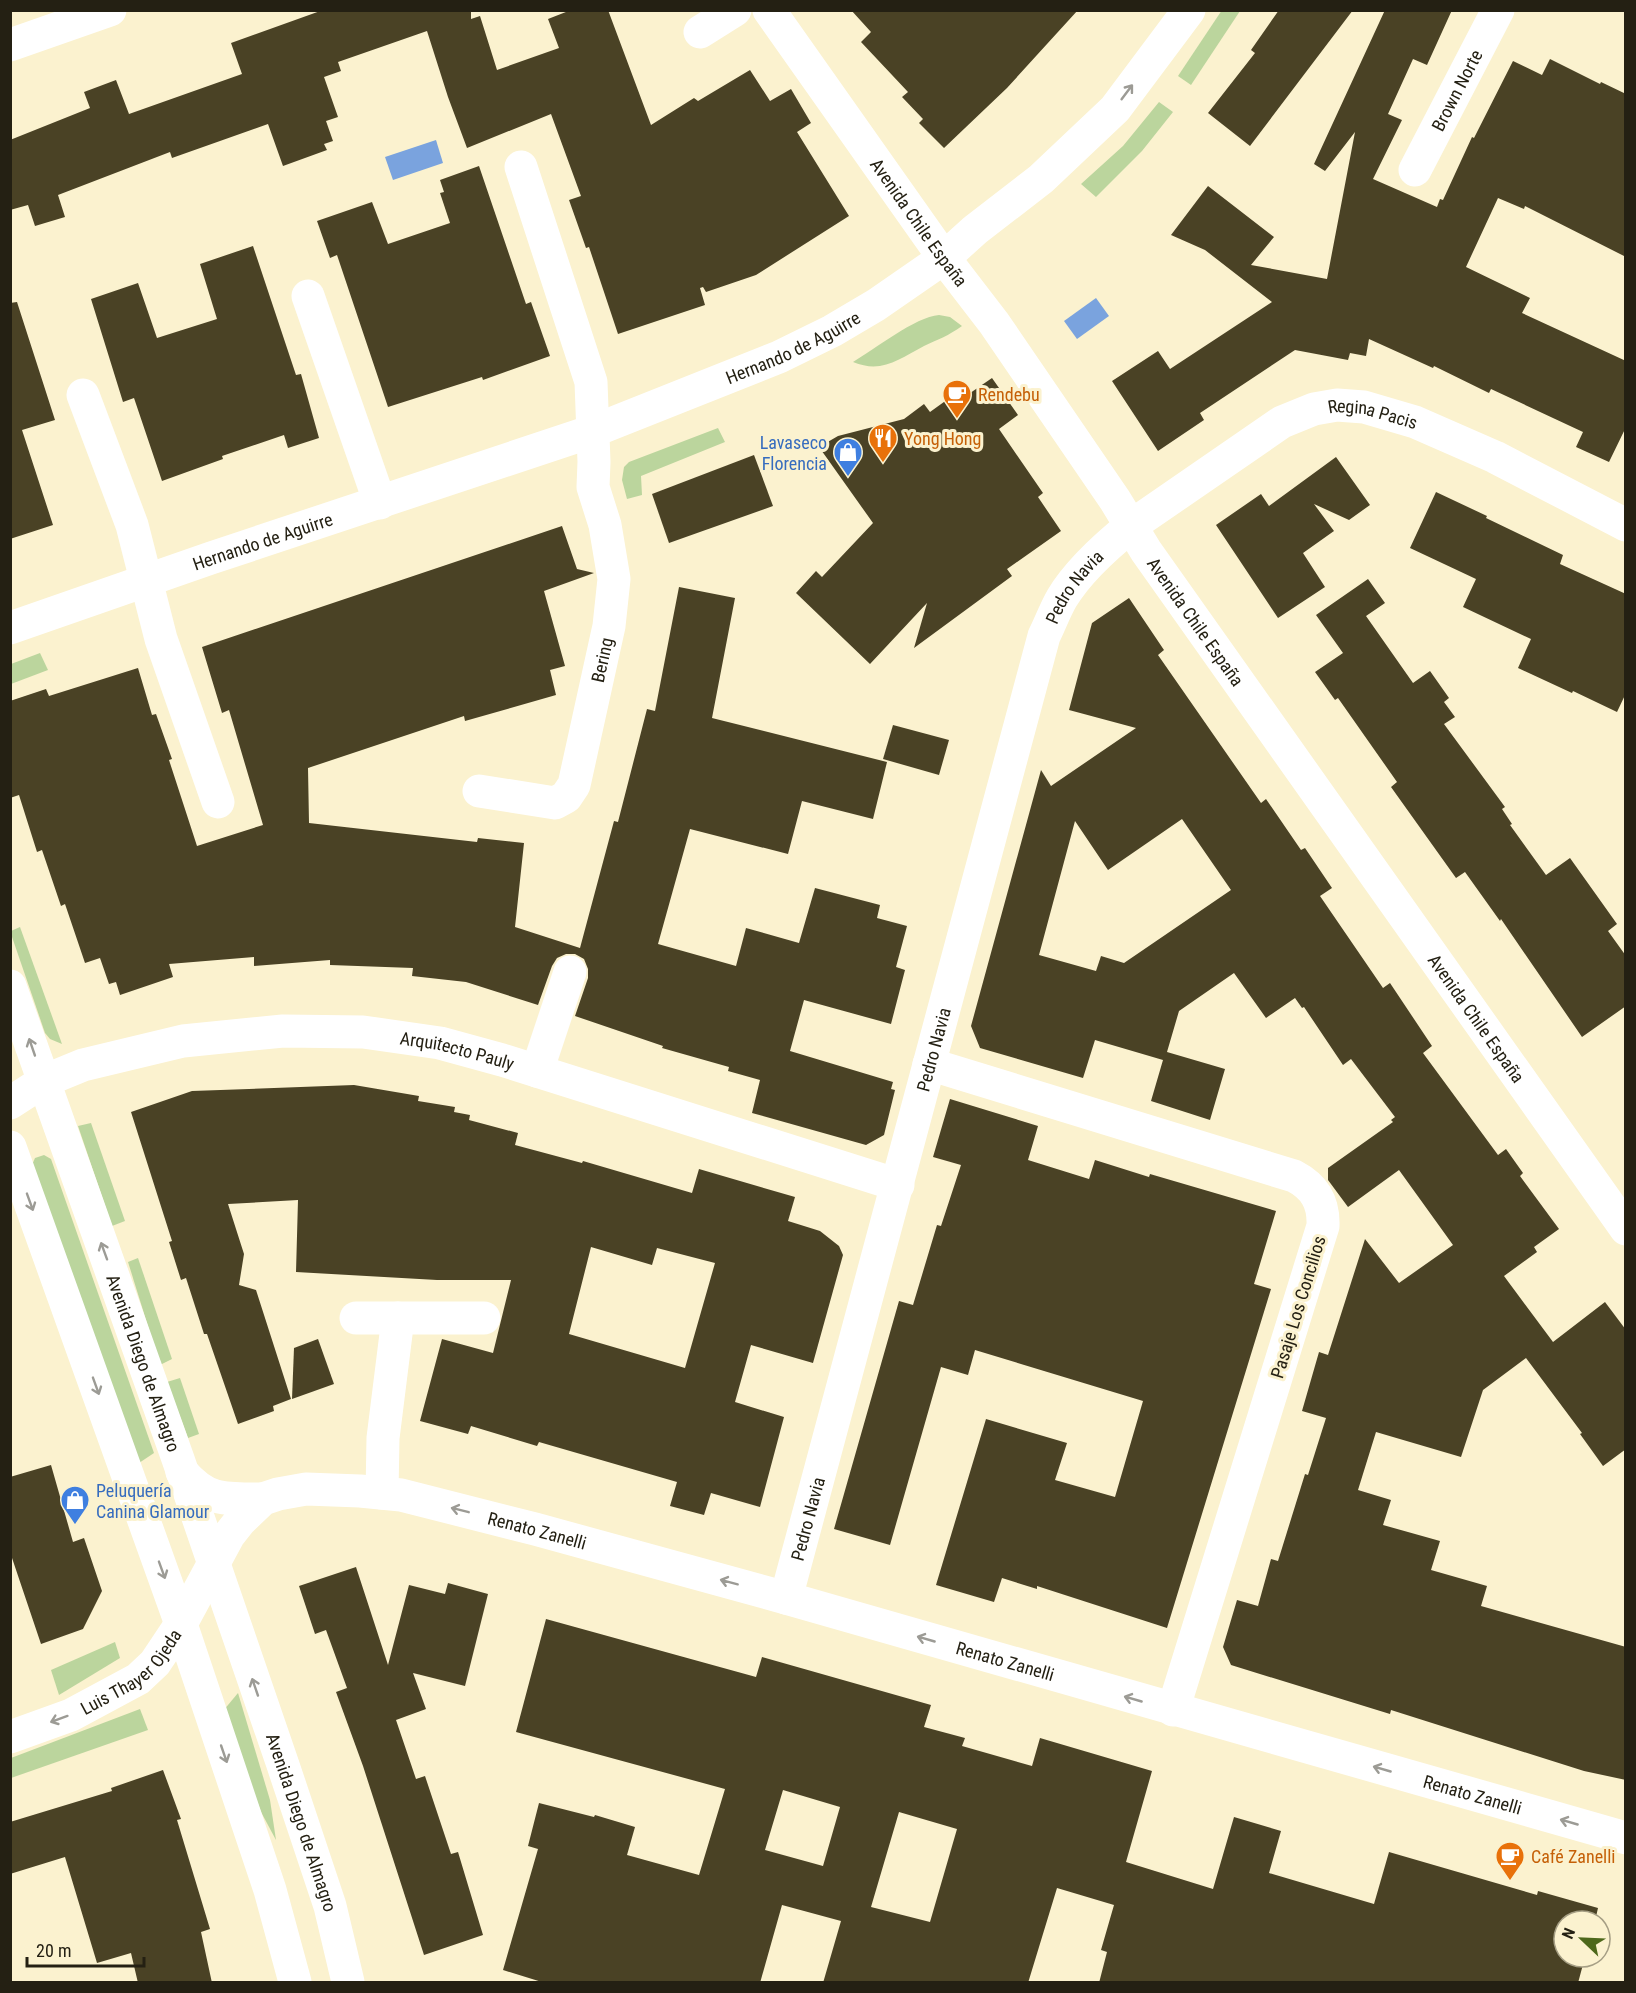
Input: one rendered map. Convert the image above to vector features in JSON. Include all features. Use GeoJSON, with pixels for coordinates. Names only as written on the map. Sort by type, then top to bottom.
{"type":"FeatureCollection","features":[{"type":"Feature","properties":{"kind":"street"},"geometry":{"type":"LineString","coordinates":[[10,45],[110,10]]}},
{"type":"Feature","properties":{"kind":"street"},"geometry":{"type":"LineString","coordinates":[[700,32],[735,10]]}},
{"type":"Feature","properties":{"kind":"street","name":"Avenida Chile España"},"geometry":{"type":"LineString","coordinates":[[769,10],[944,258],[994,323],[1153,561],[1626,1229]]}},
{"type":"Feature","properties":{"kind":"street","name":"Hernando de Aguirre"},"geometry":{"type":"LineString","coordinates":[[975,230],[1093,102],[1160,10]]}},
{"type":"Feature","properties":{"kind":"street","name":"Hernando de Aguirre"},"geometry":{"type":"LineString","coordinates":[[10,628],[593,431],[778,357],[832,331],[876,305],[944,258],[975,230],[1041,179],[1114,109],[1189,10]]}},
{"type":"Feature","properties":{"kind":"street","name":"Brown Norte"},"geometry":{"type":"LineString","coordinates":[[1415,170],[1498,10]]}},
{"type":"Feature","properties":{"kind":"street"},"geometry":{"type":"LineString","coordinates":[[521,167],[591,382],[593,431]]}},
{"type":"Feature","properties":{"kind":"street"},"geometry":{"type":"LineString","coordinates":[[308,296],[380,503]]}},
{"type":"Feature","properties":{"kind":"street"},"geometry":{"type":"LineString","coordinates":[[83,395],[132,525],[161,639],[218,802]]}},
{"type":"Feature","properties":{"kind":"street","name":"Regina Pacis"},"geometry":{"type":"LineString","coordinates":[[1131,526],[1282,422],[1314,409],[1337,405],[1364,407],[1415,422],[1495,457],[1626,525]]}},
{"type":"Feature","properties":{"kind":"street","name":"Bering"},"geometry":{"type":"LineString","coordinates":[[479,791],[555,803],[566,796],[574,785],[609,626],[614,579],[605,525],[593,487],[593,431]]}},
{"type":"Feature","properties":{"kind":"street","name":"Pedro Navia"},"geometry":{"type":"LineString","coordinates":[[786,1598],[1044,636],[1062,597],[1111,542],[1131,526]]}},
{"type":"Feature","properties":{"kind":"street"},"geometry":{"type":"LineString","coordinates":[[537,1071],[570,972]]}},
{"type":"Feature","properties":{"kind":"street","name":"Avenida Diego de Almagro"},"geometry":{"type":"LineString","coordinates":[[10,986],[182,1472],[330,1906],[348,1983]]}},
{"type":"Feature","properties":{"kind":"street","name":"Arquitecto Pauly"},"geometry":{"type":"LineString","coordinates":[[10,1103],[44,1081],[83,1065],[183,1041],[284,1031],[363,1032],[440,1043],[537,1071],[898,1185]]}},
{"type":"Feature","properties":{"kind":"street","name":"Pasaje Los Concilios"},"geometry":{"type":"LineString","coordinates":[[929,1064],[1294,1176],[1310,1186],[1321,1202],[1323,1226],[1173,1710]]}},
{"type":"Feature","properties":{"kind":"street"},"geometry":{"type":"LineString","coordinates":[[10,1147],[181,1624],[270,1890],[295,1983]]}},
{"type":"Feature","properties":{"kind":"street"},"geometry":{"type":"LineString","coordinates":[[356,1318],[484,1318]]}},
{"type":"Feature","properties":{"kind":"street"},"geometry":{"type":"LineString","coordinates":[[382,1493],[383,1438],[398,1318]]}},
{"type":"Feature","properties":{"kind":"street","name":"Renato Zanelli"},"geometry":{"type":"LineString","coordinates":[[182,1472],[196,1487],[211,1495],[232,1499],[263,1499],[306,1489],[382,1493],[401,1495],[536,1529],[786,1598],[1626,1838]]}},
{"type":"Feature","properties":{"kind":"street"},"geometry":{"type":"LineString","coordinates":[[213,1564],[234,1528],[263,1499]]}},
{"type":"Feature","properties":{"kind":"street","name":"Luis Thayer Ojeda"},"geometry":{"type":"LineString","coordinates":[[10,1737],[71,1715],[138,1679],[156,1663],[181,1624],[213,1564]]}},
{"type":"Feature","properties":{"kind":"green space"},"geometry":{"type":"Polygon","coordinates":[[[1222,10],[1240,11],[1191,85],[1178,76],[1222,10]]]}},
{"type":"Feature","properties":{"kind":"green space"},"geometry":{"type":"Polygon","coordinates":[[[1159,102],[1173,112],[1142,151],[1096,197],[1081,184],[1123,146],[1159,102]]]}},
{"type":"Feature","properties":{"kind":"green space"},"geometry":{"type":"Polygon","coordinates":[[[939,315],[950,317],[962,326],[882,366],[853,362],[907,327],[939,315]]]}},
{"type":"Feature","properties":{"kind":"green space"},"geometry":{"type":"Polygon","coordinates":[[[718,428],[725,442],[641,476],[642,495],[627,499],[622,480],[624,467],[629,462],[718,428]]]}},
{"type":"Feature","properties":{"kind":"green space"},"geometry":{"type":"Polygon","coordinates":[[[40,653],[48,670],[11,684],[11,664],[40,653]]]}},
{"type":"Feature","properties":{"kind":"green space"},"geometry":{"type":"Polygon","coordinates":[[[20,927],[62,1044],[50,1039],[45,1033],[11,934],[11,931],[20,927]]]}},
{"type":"Feature","properties":{"kind":"green space"},"geometry":{"type":"Polygon","coordinates":[[[91,1123],[125,1221],[112,1226],[78,1126],[91,1123]]]}},
{"type":"Feature","properties":{"kind":"green space"},"geometry":{"type":"Polygon","coordinates":[[[44,1155],[51,1159],[154,1453],[139,1463],[31,1167],[35,1158],[44,1155]]]}},
{"type":"Feature","properties":{"kind":"green space"},"geometry":{"type":"Polygon","coordinates":[[[138,1258],[172,1359],[160,1365],[128,1262],[138,1258]]]}},
{"type":"Feature","properties":{"kind":"green space"},"geometry":{"type":"Polygon","coordinates":[[[180,1378],[199,1434],[188,1438],[167,1382],[180,1378]]]}},
{"type":"Feature","properties":{"kind":"green space"},"geometry":{"type":"Polygon","coordinates":[[[115,1642],[120,1658],[59,1695],[51,1670],[115,1642]]]}},
{"type":"Feature","properties":{"kind":"green space"},"geometry":{"type":"Polygon","coordinates":[[[238,1693],[270,1800],[276,1840],[261,1812],[223,1711],[238,1693]]]}},
{"type":"Feature","properties":{"kind":"green space"},"geometry":{"type":"Polygon","coordinates":[[[140,1709],[148,1730],[11,1778],[11,1758],[140,1709]]]}},
{"type":"Feature","properties":{"kind":"water"},"geometry":{"type":"Polygon","coordinates":[[[436,140],[443,163],[393,180],[385,157],[436,140]]]}},
{"type":"Feature","properties":{"kind":"water"},"geometry":{"type":"Polygon","coordinates":[[[1096,298],[1109,316],[1077,339],[1064,321],[1096,298]]]}},
{"type":"Feature","properties":{"kind":"building"},"geometry":{"type":"Polygon","coordinates":[[[323,10],[471,10],[471,19],[480,16],[497,70],[559,48],[548,19],[571,10],[608,10],[651,125],[694,98],[698,101],[750,70],[770,101],[791,89],[811,123],[797,132],[849,216],[756,275],[706,292],[703,287],[700,288],[705,305],[618,334],[589,247],[586,248],[569,200],[581,196],[551,114],[467,148],[427,31],[338,62],[341,71],[324,77],[338,117],[326,121],[333,141],[324,144],[327,150],[283,166],[268,124],[172,158],[170,152],[58,195],[65,217],[35,226],[28,205],[10,210],[10,140],[90,108],[84,92],[116,80],[129,114],[242,74],[231,43],[323,10]]]}},
{"type":"Feature","properties":{"kind":"building"},"geometry":{"type":"Polygon","coordinates":[[[851,10],[1078,10],[1007,88],[944,148],[919,123],[923,119],[902,97],[908,92],[861,42],[871,32],[851,10]]]}},
{"type":"Feature","properties":{"kind":"building"},"geometry":{"type":"Polygon","coordinates":[[[1279,10],[1353,10],[1250,146],[1208,113],[1255,53],[1251,50],[1279,10]]]}},
{"type":"Feature","properties":{"kind":"building"},"geometry":{"type":"Polygon","coordinates":[[[1385,10],[1452,10],[1427,65],[1413,59],[1388,114],[1402,120],[1373,179],[1437,207],[1440,199],[1443,200],[1472,137],[1474,138],[1513,61],[1542,75],[1550,59],[1626,94],[1626,257],[1525,206],[1524,209],[1498,198],[1466,267],[1530,298],[1522,313],[1626,361],[1626,427],[1609,462],[1576,447],[1583,432],[1491,389],[1489,393],[1434,366],[1433,368],[1369,339],[1366,356],[1350,353],[1348,360],[1295,350],[1200,413],[1204,420],[1158,451],[1112,381],[1158,351],[1170,369],[1272,302],[1205,250],[1171,235],[1208,186],[1274,237],[1251,265],[1327,279],[1355,132],[1325,171],[1314,164],[1385,10]]]}},
{"type":"Feature","properties":{"kind":"building"},"geometry":{"type":"Polygon","coordinates":[[[479,166],[526,304],[531,302],[550,356],[483,380],[482,377],[388,407],[337,255],[330,258],[317,221],[372,202],[388,244],[450,223],[440,193],[444,192],[440,180],[479,166]]]}},
{"type":"Feature","properties":{"kind":"building"},"geometry":{"type":"Polygon","coordinates":[[[253,246],[296,375],[301,374],[319,438],[288,448],[284,435],[222,456],[223,459],[162,481],[134,398],[123,402],[91,299],[138,283],[157,338],[217,319],[200,264],[253,246]]]}},
{"type":"Feature","properties":{"kind":"building"},"geometry":{"type":"Polygon","coordinates":[[[17,302],[55,420],[22,430],[53,525],[10,539],[10,303],[17,302]]]}},
{"type":"Feature","properties":{"kind":"building"},"geometry":{"type":"Polygon","coordinates":[[[992,378],[1018,415],[999,429],[1043,493],[1038,497],[1061,531],[1007,569],[1012,576],[914,648],[927,603],[870,664],[796,593],[816,571],[822,577],[873,523],[819,447],[838,436],[904,419],[924,404],[930,412],[955,394],[960,400],[992,378]]]}},
{"type":"Feature","properties":{"kind":"building"},"geometry":{"type":"Polygon","coordinates":[[[754,455],[773,506],[669,543],[652,494],[754,455]]]}},
{"type":"Feature","properties":{"kind":"building"},"geometry":{"type":"Polygon","coordinates":[[[1336,457],[1370,505],[1349,520],[1314,504],[1334,531],[1303,553],[1325,587],[1278,618],[1216,525],[1261,494],[1269,506],[1336,457]]]}},
{"type":"Feature","properties":{"kind":"building"},"geometry":{"type":"Polygon","coordinates":[[[1436,492],[1563,555],[1560,564],[1626,594],[1626,693],[1617,712],[1518,668],[1531,639],[1463,607],[1476,579],[1410,548],[1436,492]]]}},
{"type":"Feature","properties":{"kind":"building"},"geometry":{"type":"Polygon","coordinates":[[[562,526],[577,569],[594,573],[544,591],[565,666],[550,670],[556,695],[465,721],[464,716],[308,768],[309,823],[477,842],[478,838],[524,843],[515,927],[580,948],[614,821],[618,822],[647,709],[655,711],[679,587],[735,598],[712,718],[887,762],[873,819],[802,801],[788,854],[690,829],[658,944],[736,966],[746,928],[799,943],[815,888],[880,905],[877,918],[907,926],[896,967],[905,970],[891,1024],[804,1000],[790,1051],[893,1082],[891,1089],[895,1090],[884,1135],[866,1145],[752,1113],[760,1080],[728,1071],[729,1067],[662,1048],[663,1046],[575,1016],[588,978],[588,969],[584,959],[575,954],[566,954],[557,958],[538,1005],[466,982],[412,976],[413,968],[330,965],[330,960],[254,966],[254,957],[169,964],[173,977],[120,995],[116,982],[109,984],[100,958],[85,963],[65,904],[61,906],[42,850],[37,852],[19,795],[10,798],[10,701],[46,689],[49,696],[138,668],[152,715],[156,714],[172,759],[169,760],[197,846],[263,825],[229,710],[222,713],[202,647],[562,526]]]}},
{"type":"Feature","properties":{"kind":"building"},"geometry":{"type":"Polygon","coordinates":[[[1368,579],[1385,603],[1366,616],[1413,683],[1430,671],[1449,698],[1444,702],[1455,717],[1444,724],[1505,807],[1502,809],[1512,824],[1510,825],[1546,875],[1570,858],[1617,924],[1608,931],[1626,956],[1626,1006],[1582,1037],[1501,919],[1500,921],[1465,872],[1456,878],[1391,787],[1397,782],[1338,698],[1335,700],[1315,672],[1343,653],[1316,615],[1368,579]]]}},
{"type":"Feature","properties":{"kind":"building"},"geometry":{"type":"Polygon","coordinates":[[[1129,598],[1164,650],[1158,655],[1261,803],[1266,799],[1301,850],[1305,848],[1332,888],[1320,896],[1383,988],[1390,983],[1432,1046],[1423,1053],[1498,1155],[1506,1149],[1523,1173],[1520,1176],[1559,1229],[1534,1247],[1537,1252],[1504,1276],[1553,1342],[1605,1302],[1626,1330],[1626,1449],[1603,1466],[1580,1434],[1582,1433],[1526,1358],[1483,1390],[1461,1457],[1376,1432],[1358,1490],[1391,1500],[1383,1525],[1440,1541],[1431,1570],[1487,1586],[1481,1606],[1626,1647],[1626,1780],[1584,1771],[1391,1710],[1390,1714],[1231,1665],[1223,1647],[1237,1600],[1258,1606],[1271,1559],[1278,1561],[1305,1474],[1308,1475],[1326,1418],[1302,1411],[1319,1352],[1328,1355],[1365,1239],[1399,1283],[1453,1245],[1399,1170],[1348,1207],[1328,1180],[1328,1168],[1393,1122],[1391,1120],[1395,1117],[1351,1059],[1343,1065],[1304,1007],[1302,1008],[1295,998],[1266,1018],[1234,973],[1179,1011],[1167,1052],[1225,1069],[1210,1120],[1151,1101],[1163,1060],[1095,1040],[1083,1078],[980,1048],[971,1026],[1041,770],[1051,786],[1136,728],[1069,710],[1092,623],[1129,598]],[[1182,819],[1108,870],[1075,821],[1039,955],[1096,971],[1101,956],[1124,963],[1231,890],[1182,819]]]}},
{"type":"Feature","properties":{"kind":"building"},"geometry":{"type":"Polygon","coordinates":[[[893,725],[949,740],[939,775],[883,759],[893,725]]]}},
{"type":"Feature","properties":{"kind":"building"},"geometry":{"type":"Polygon","coordinates":[[[354,1085],[419,1096],[418,1101],[455,1107],[454,1112],[470,1115],[469,1120],[518,1133],[515,1145],[582,1163],[583,1161],[692,1193],[699,1169],[795,1197],[788,1221],[820,1231],[839,1246],[843,1255],[813,1363],[751,1345],[735,1402],[784,1417],[760,1507],[711,1493],[704,1515],[670,1506],[677,1482],[539,1442],[537,1446],[471,1426],[468,1434],[420,1421],[442,1339],[493,1353],[511,1280],[437,1280],[296,1272],[298,1200],[228,1204],[244,1254],[239,1285],[256,1290],[291,1399],[273,1406],[274,1411],[238,1424],[207,1334],[204,1334],[186,1278],[181,1280],[169,1242],[172,1241],[131,1112],[192,1091],[354,1085]],[[591,1247],[569,1334],[685,1368],[715,1263],[657,1248],[652,1265],[591,1247]]]}},
{"type":"Feature","properties":{"kind":"building"},"geometry":{"type":"Polygon","coordinates":[[[950,1099],[1038,1126],[1028,1160],[1089,1179],[1095,1160],[1276,1211],[1254,1284],[1271,1289],[1167,1628],[1037,1586],[1037,1589],[1002,1578],[994,1602],[936,1585],[986,1419],[1067,1443],[1055,1480],[1115,1497],[1143,1401],[975,1350],[968,1375],[941,1367],[890,1545],[834,1529],[899,1301],[913,1305],[937,1225],[941,1226],[961,1165],[933,1157],[950,1099]]]}},
{"type":"Feature","properties":{"kind":"building"},"geometry":{"type":"Polygon","coordinates":[[[318,1339],[334,1384],[292,1399],[294,1348],[318,1339]]]}},
{"type":"Feature","properties":{"kind":"building"},"geometry":{"type":"Polygon","coordinates":[[[51,1465],[73,1542],[84,1538],[102,1591],[83,1629],[41,1644],[10,1552],[10,1477],[51,1465]]]}},
{"type":"Feature","properties":{"kind":"building"},"geometry":{"type":"Polygon","coordinates":[[[356,1567],[388,1665],[409,1585],[445,1594],[448,1583],[488,1594],[465,1686],[413,1673],[426,1709],[396,1720],[416,1779],[425,1776],[451,1854],[458,1852],[483,1935],[424,1955],[363,1766],[336,1692],[347,1688],[326,1630],[315,1634],[299,1586],[356,1567]]]}},
{"type":"Feature","properties":{"kind":"building"},"geometry":{"type":"Polygon","coordinates":[[[546,1619],[756,1677],[762,1657],[931,1705],[924,1727],[965,1738],[962,1746],[1032,1766],[1040,1738],[1152,1771],[1126,1862],[1213,1889],[1234,1817],[1281,1831],[1269,1873],[1374,1904],[1389,1852],[1537,1895],[1538,1891],[1598,1908],[1552,1909],[1552,1969],[1582,1969],[1578,1983],[1099,1983],[1107,1952],[1101,1950],[1114,1905],[1057,1888],[1028,1983],[823,1983],[841,1921],[782,1905],[760,1983],[545,1983],[503,1970],[538,1849],[528,1846],[539,1803],[594,1817],[595,1815],[635,1827],[627,1855],[699,1875],[725,1789],[516,1732],[546,1619]],[[783,1790],[765,1850],[823,1866],[840,1807],[783,1790]],[[899,1812],[871,1907],[930,1922],[957,1829],[899,1812]]]}},
{"type":"Feature","properties":{"kind":"building"},"geometry":{"type":"Polygon","coordinates":[[[163,1770],[181,1819],[177,1820],[210,1929],[201,1932],[212,1983],[138,1983],[131,1953],[97,1963],[65,1857],[10,1874],[10,1822],[112,1791],[111,1788],[163,1770]]]}},
{"type":"Feature","properties":{"kind":"place","name":"Rendebu"},"geometry":{"type":"Point","coordinates":[957,420]}},
{"type":"Feature","properties":{"kind":"place","name":"Yong Hong"},"geometry":{"type":"Point","coordinates":[883,464]}},
{"type":"Feature","properties":{"kind":"place","name":"Lavaseco Florencia"},"geometry":{"type":"Point","coordinates":[848,478]}},
{"type":"Feature","properties":{"kind":"place","name":"Peluquería Canina Glamour"},"geometry":{"type":"Point","coordinates":[75,1526]}},
{"type":"Feature","properties":{"kind":"place","name":"Café Zanelli"},"geometry":{"type":"Point","coordinates":[1510,1882]}}]}
